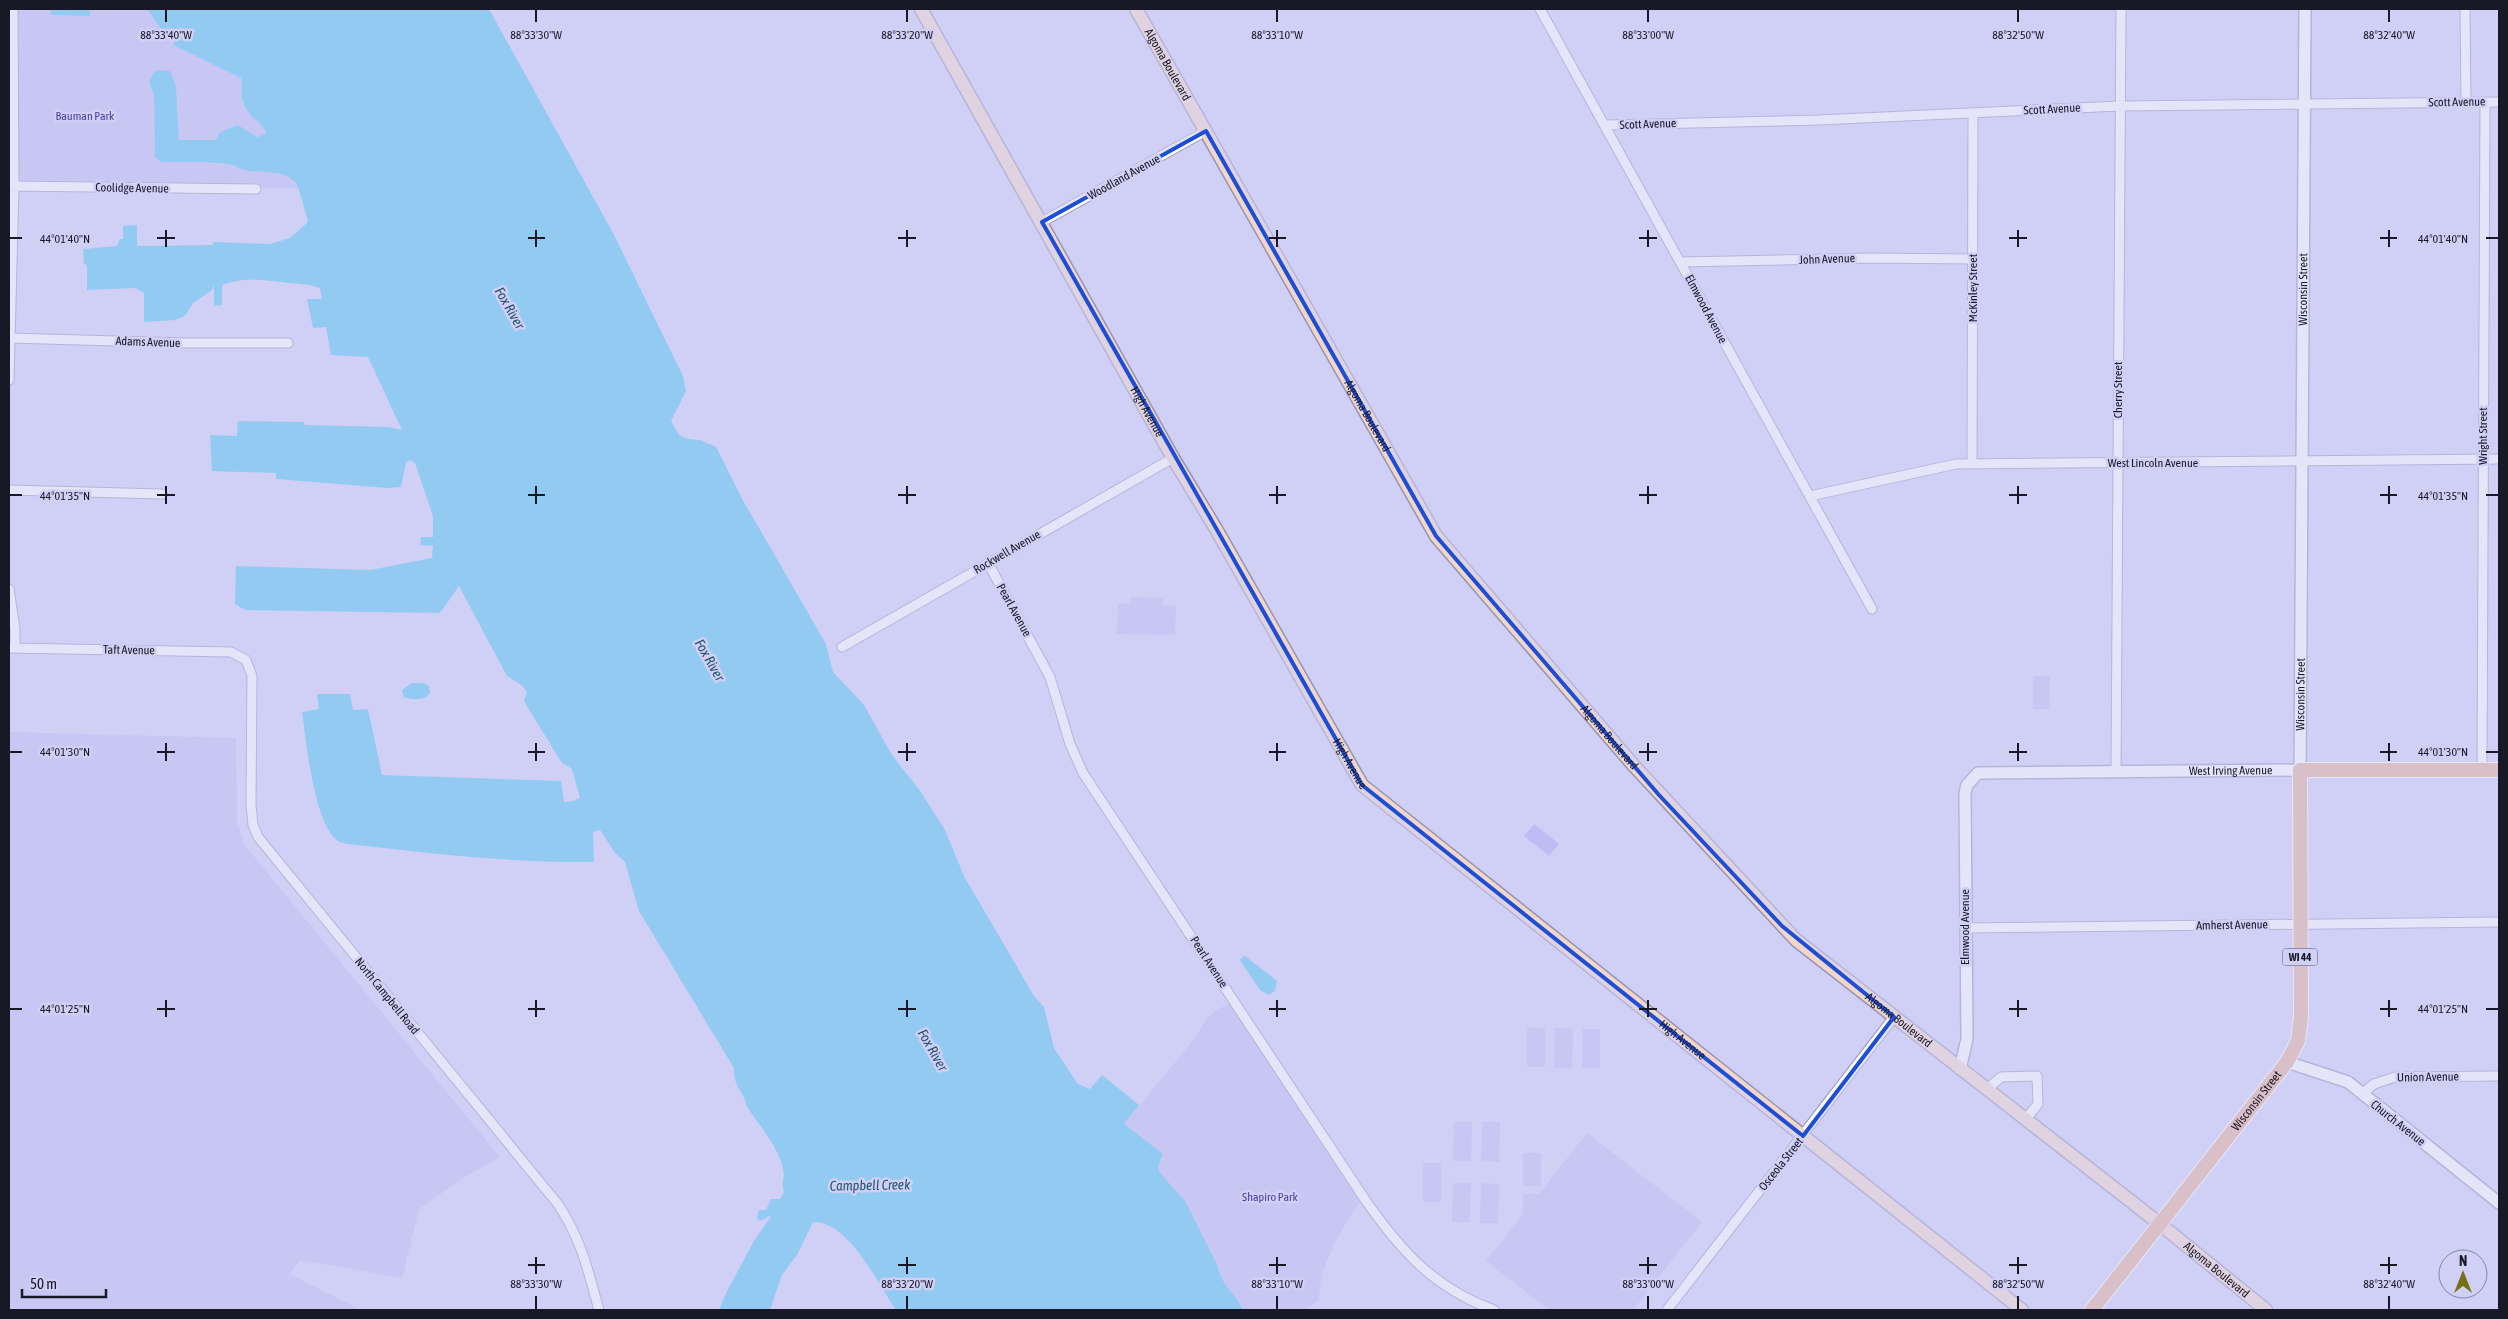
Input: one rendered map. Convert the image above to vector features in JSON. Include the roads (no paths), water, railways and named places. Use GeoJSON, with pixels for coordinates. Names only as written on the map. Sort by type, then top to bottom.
{"type":"FeatureCollection","features":[{"type":"Feature","properties":{"kind":"main road","name":"High Avenue"},"geometry":{"type":"LineString","coordinates":[[921,9],[1173,458],[1362,785],[2022,1310]]}},
{"type":"Feature","properties":{"kind":"main road","name":"Algoma Boulevard"},"geometry":{"type":"LineString","coordinates":[[1136,9],[1436,536],[1659,795],[1782,926],[1986,1090],[2160,1224],[2266,1310]]}},
{"type":"Feature","properties":{"kind":"main road","name":"West Irving Avenue"},"geometry":{"type":"LineString","coordinates":[[2300,770],[2499,770]]}},
{"type":"Feature","properties":{"kind":"main road","name":"Wisconsin Street"},"geometry":{"type":"LineString","coordinates":[[2092,1310],[2287,1062],[2296,1045],[2300,1030],[2300,770]]}},
{"type":"Feature","properties":{"kind":"street"},"geometry":{"type":"LineString","coordinates":[[9,380],[12,186],[11,34],[13,9]]}},
{"type":"Feature","properties":{"kind":"street","name":"Elmwood Avenue"},"geometry":{"type":"LineString","coordinates":[[1540,9],[1606,125],[1872,609]]}},
{"type":"Feature","properties":{"kind":"street","name":"Cherry Street"},"geometry":{"type":"LineString","coordinates":[[2116,772],[2121,9]]}},
{"type":"Feature","properties":{"kind":"street","name":"Wisconsin Street"},"geometry":{"type":"LineString","coordinates":[[2300,770],[2305,9]]}},
{"type":"Feature","properties":{"kind":"street"},"geometry":{"type":"LineString","coordinates":[[2465,9],[2466,102]]}},
{"type":"Feature","properties":{"kind":"street","name":"Wright Street"},"geometry":{"type":"LineString","coordinates":[[2482,770],[2485,102]]}},
{"type":"Feature","properties":{"kind":"street","name":"Scott Avenue"},"geometry":{"type":"LineString","coordinates":[[1606,125],[2120,106],[2499,102]]}},
{"type":"Feature","properties":{"kind":"street","name":"McKinley Street"},"geometry":{"type":"LineString","coordinates":[[1972,464],[1973,112]]}},
{"type":"Feature","properties":{"kind":"street","name":"Woodland Avenue"},"geometry":{"type":"LineString","coordinates":[[1042,222],[1206,131]]}},
{"type":"Feature","properties":{"kind":"street","name":"Coolidge Avenue"},"geometry":{"type":"LineString","coordinates":[[12,186],[256,189]]}},
{"type":"Feature","properties":{"kind":"street","name":"John Avenue"},"geometry":{"type":"LineString","coordinates":[[1681,262],[1870,258],[1973,259]]}},
{"type":"Feature","properties":{"kind":"street","name":"Adams Avenue"},"geometry":{"type":"LineString","coordinates":[[9,338],[180,343],[288,343]]}},
{"type":"Feature","properties":{"kind":"street","name":"Rockwell Avenue"},"geometry":{"type":"LineString","coordinates":[[842,647],[1173,458]]}},
{"type":"Feature","properties":{"kind":"street","name":"West Lincoln Avenue"},"geometry":{"type":"LineString","coordinates":[[1810,496],[1956,464],[2499,459]]}},
{"type":"Feature","properties":{"kind":"street"},"geometry":{"type":"LineString","coordinates":[[9,490],[162,494]]}},
{"type":"Feature","properties":{"kind":"street","name":"Pearl Avenue"},"geometry":{"type":"LineString","coordinates":[[988,563],[1050,677],[1070,744],[1083,773],[1366,1201],[1394,1240],[1420,1267],[1451,1290],[1494,1310]]}},
{"type":"Feature","properties":{"kind":"street"},"geometry":{"type":"LineString","coordinates":[[9,589],[15,629],[12,648]]}},
{"type":"Feature","properties":{"kind":"street","name":"Taft Avenue"},"geometry":{"type":"LineString","coordinates":[[12,648],[232,652],[246,660]]}},
{"type":"Feature","properties":{"kind":"street","name":"North Campbell Road"},"geometry":{"type":"LineString","coordinates":[[246,660],[252,676],[251,806],[253,825],[258,837],[557,1203],[572,1226],[584,1250],[599,1310]]}},
{"type":"Feature","properties":{"kind":"street","name":"West Irving Avenue"},"geometry":{"type":"LineString","coordinates":[[1967,785],[1978,774],[2300,770]]}},
{"type":"Feature","properties":{"kind":"street","name":"Elmwood Avenue"},"geometry":{"type":"LineString","coordinates":[[1960,1069],[1966,1039],[1967,785]]}},
{"type":"Feature","properties":{"kind":"street","name":"Amherst Avenue"},"geometry":{"type":"LineString","coordinates":[[1965,928],[2499,922]]}},
{"type":"Feature","properties":{"kind":"street","name":"Osceola Street"},"geometry":{"type":"LineString","coordinates":[[1667,1310],[1894,1017]]}},
{"type":"Feature","properties":{"kind":"street","name":"Church Avenue"},"geometry":{"type":"LineString","coordinates":[[2287,1062],[2340,1079],[2362,1094],[2499,1203]]}},
{"type":"Feature","properties":{"kind":"street"},"geometry":{"type":"LineString","coordinates":[[1986,1090],[2001,1077],[2037,1076],[2038,1104],[2025,1120]]}},
{"type":"Feature","properties":{"kind":"street","name":"Union Avenue"},"geometry":{"type":"LineString","coordinates":[[2362,1094],[2374,1084],[2395,1077],[2499,1076]]}},
{"type":"Feature","properties":{"kind":"water"},"geometry":{"type":"Polygon","coordinates":[[[51,9],[90,9],[90,16],[51,15],[51,9]]]}},
{"type":"Feature","properties":{"kind":"water"},"geometry":{"type":"Polygon","coordinates":[[[147,9],[489,9],[613,233],[683,376],[686,391],[671,421],[679,435],[688,439],[700,440],[716,447],[741,497],[826,644],[833,672],[864,705],[892,755],[921,792],[945,830],[964,876],[1034,996],[1044,1007],[1054,1048],[1078,1084],[1090,1089],[1102,1075],[1139,1105],[1124,1124],[1163,1154],[1158,1166],[1160,1173],[1185,1201],[1218,1267],[1222,1279],[1243,1310],[896,1310],[871,1270],[850,1243],[839,1232],[826,1224],[813,1222],[797,1255],[782,1275],[770,1310],[719,1310],[754,1241],[772,1215],[760,1221],[757,1218],[759,1210],[766,1210],[771,1199],[780,1199],[784,1192],[783,1169],[773,1144],[747,1107],[735,1080],[734,1068],[639,911],[625,862],[615,853],[600,830],[593,832],[594,862],[534,861],[445,855],[344,843],[338,841],[330,832],[323,818],[312,781],[302,712],[319,709],[317,694],[350,694],[353,710],[368,709],[382,775],[561,781],[564,802],[580,798],[572,769],[562,763],[528,708],[524,700],[527,692],[523,686],[507,676],[459,586],[440,613],[245,610],[235,604],[236,566],[370,570],[432,558],[433,546],[420,545],[421,537],[433,537],[433,516],[415,463],[410,460],[406,462],[401,487],[387,488],[276,479],[276,473],[212,471],[210,435],[237,436],[238,421],[304,422],[305,425],[389,427],[402,430],[368,357],[331,355],[326,327],[313,328],[307,299],[322,299],[320,288],[310,285],[258,280],[229,282],[222,285],[222,305],[214,306],[214,285],[212,290],[193,303],[185,316],[175,320],[144,322],[144,293],[136,288],[87,290],[87,265],[84,264],[83,249],[117,246],[120,239],[123,239],[123,226],[137,225],[137,246],[213,245],[213,242],[270,244],[290,238],[308,222],[297,185],[285,175],[248,171],[223,164],[162,162],[155,157],[154,95],[149,81],[156,70],[170,71],[176,86],[179,140],[216,140],[220,132],[238,125],[257,137],[266,134],[261,124],[251,116],[243,103],[241,78],[173,45],[176,36],[162,30],[147,9]]]}},
{"type":"Feature","properties":{"kind":"water"},"geometry":{"type":"Polygon","coordinates":[[[412,683],[422,683],[429,686],[430,693],[428,696],[422,699],[404,697],[402,690],[412,683]]]}},
{"type":"Feature","properties":{"kind":"water"},"geometry":{"type":"Polygon","coordinates":[[[1245,956],[1277,981],[1275,991],[1269,995],[1260,990],[1241,962],[1240,959],[1245,956]]]}},
{"type":"Feature","properties":{"kind":"park label","name":"Bauman Park"},"geometry":{"type":"Point","coordinates":[85,116]}},
{"type":"Feature","properties":{"kind":"park label","name":"Shapiro Park"},"geometry":{"type":"Point","coordinates":[1270,1197]}},
{"type":"Feature","properties":{"kind":"water label","name":"Fox River"},"geometry":{"type":"Point","coordinates":[510,308]}},
{"type":"Feature","properties":{"kind":"water label","name":"Fox River"},"geometry":{"type":"Point","coordinates":[710,660]}},
{"type":"Feature","properties":{"kind":"water label","name":"Fox River"},"geometry":{"type":"Point","coordinates":[933,1050]}},
{"type":"Feature","properties":{"kind":"water label","name":"Campbell Creek"},"geometry":{"type":"Point","coordinates":[870,1185]}}]}
